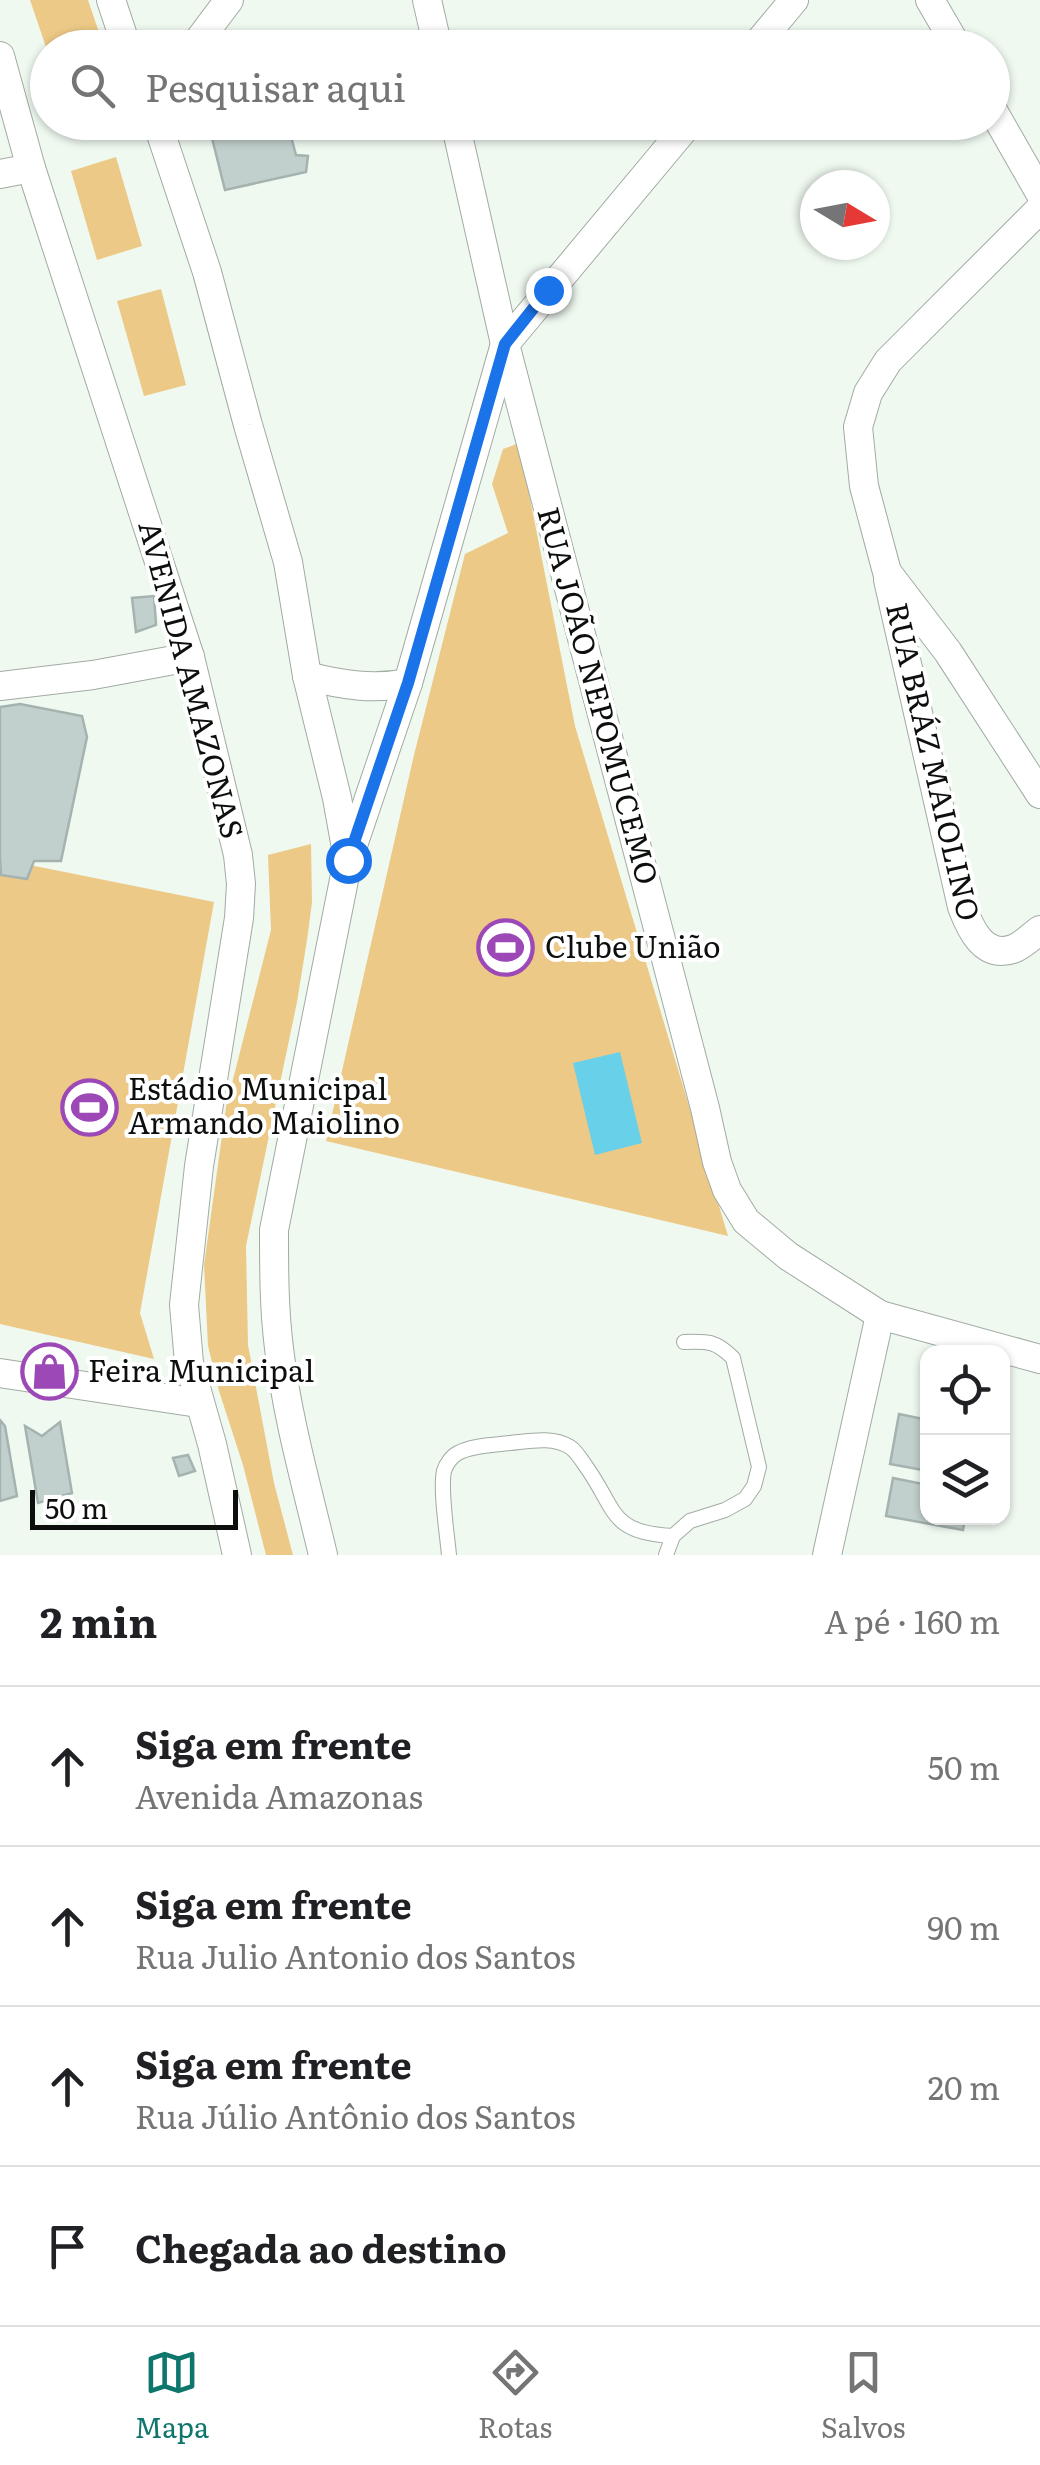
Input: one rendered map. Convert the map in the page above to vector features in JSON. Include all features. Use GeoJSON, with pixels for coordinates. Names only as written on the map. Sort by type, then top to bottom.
{"type":"FeatureCollection","features":[{"type":"Feature","properties":{"kind":"street"},"geometry":{"type":"LineString","coordinates":[[110,0],[121,30]]}},
{"type":"Feature","properties":{"kind":"street"},"geometry":{"type":"LineString","coordinates":[[207,30],[229,0]]}},
{"type":"Feature","properties":{"kind":"street"},"geometry":{"type":"LineString","coordinates":[[427,0],[434,30]]}},
{"type":"Feature","properties":{"kind":"street"},"geometry":{"type":"LineString","coordinates":[[769,30],[794,0]]}},
{"type":"Feature","properties":{"kind":"street"},"geometry":{"type":"LineString","coordinates":[[930,0],[948,30]]}},
{"type":"Feature","properties":{"kind":"street","name":"AVENIDA AMAZONAS"},"geometry":{"type":"LineString","coordinates":[[0,56],[31,168],[190,657],[238,855],[239,918],[200,1166],[184,1306],[187,1348],[198,1403],[212,1444],[237,1555]]}},
{"type":"Feature","properties":{"kind":"street"},"geometry":{"type":"LineString","coordinates":[[162,140],[207,272],[288,562],[307,676],[348,860]]}},
{"type":"Feature","properties":{"kind":"street","name":"RUA JOÃO NEPOMUCEMO"},"geometry":{"type":"LineString","coordinates":[[458,140],[505,344],[726,1190],[746,1221],[788,1256],[880,1315],[1040,1359]]}},
{"type":"Feature","properties":{"kind":"street"},"geometry":{"type":"LineString","coordinates":[[323,1555],[292,1427],[279,1350],[274,1230],[348,860],[408,683],[505,344],[675,140]]}},
{"type":"Feature","properties":{"kind":"street"},"geometry":{"type":"LineString","coordinates":[[1010,140],[1040,193]]}},
{"type":"Feature","properties":{"kind":"street"},"geometry":{"type":"LineString","coordinates":[[0,174],[31,168]]}},
{"type":"Feature","properties":{"kind":"street"},"geometry":{"type":"LineString","coordinates":[[1040,209],[888,361],[868,393],[858,428],[864,486],[886,572],[948,652],[1040,794]]}},
{"type":"Feature","properties":{"kind":"street","name":"RUA BRÁZ MAIOLINO"},"geometry":{"type":"LineString","coordinates":[[886,572],[962,907],[973,936],[993,949],[1012,950],[1040,930]]}},
{"type":"Feature","properties":{"kind":"street"},"geometry":{"type":"LineString","coordinates":[[0,686],[190,657]]}},
{"type":"Feature","properties":{"kind":"street"},"geometry":{"type":"LineString","coordinates":[[307,676],[354,686],[408,683]]}},
{"type":"Feature","properties":{"kind":"street"},"geometry":{"type":"LineString","coordinates":[[827,1555],[880,1315]]}},
{"type":"Feature","properties":{"kind":"street"},"geometry":{"type":"LineString","coordinates":[[0,1373],[198,1403]]}},
{"type":"Feature","properties":{"kind":"lane"},"geometry":{"type":"LineString","coordinates":[[666,1555],[673,1536],[690,1521],[726,1510],[745,1499],[759,1468],[733,1358],[720,1346],[706,1341],[684,1342]]}},
{"type":"Feature","properties":{"kind":"lane"},"geometry":{"type":"LineString","coordinates":[[449,1555],[444,1471],[449,1461],[459,1452],[482,1446],[541,1440],[573,1449],[623,1524],[646,1535],[673,1536]]}},
{"type":"Feature","properties":{"kind":"shaded area"},"geometry":{"type":"Polygon","coordinates":[[[30,0],[88,0],[98,30],[40,30],[30,0]]]}},
{"type":"Feature","properties":{"kind":"shaded area"},"geometry":{"type":"Polygon","coordinates":[[[116,157],[142,246],[97,260],[71,171],[116,157]]]}},
{"type":"Feature","properties":{"kind":"shaded area"},"geometry":{"type":"Polygon","coordinates":[[[161,289],[186,385],[144,396],[117,301],[161,289]]]}},
{"type":"Feature","properties":{"kind":"shaded area","name":"Clube União"},"geometry":{"type":"Polygon","coordinates":[[[519,443],[575,726],[728,1236],[326,1141],[414,755],[465,554],[508,533],[492,484],[503,449],[519,443]]]}},
{"type":"Feature","properties":{"kind":"shaded area"},"geometry":{"type":"Polygon","coordinates":[[[311,844],[312,902],[297,1002],[246,1246],[248,1345],[274,1483],[293,1555],[266,1555],[208,1346],[204,1265],[226,1107],[271,930],[268,855],[311,844]]]}},
{"type":"Feature","properties":{"kind":"shaded area","name":"Estádio Municipal Armando Maiolino"},"geometry":{"type":"Polygon","coordinates":[[[0,859],[214,902],[140,1313],[154,1359],[0,1324],[0,859]]]}},
{"type":"Feature","properties":{"kind":"water"},"geometry":{"type":"Polygon","coordinates":[[[620,1052],[642,1143],[595,1155],[573,1063],[620,1052]]]}},
{"type":"Feature","properties":{"kind":"building"},"geometry":{"type":"Polygon","coordinates":[[[212,140],[292,140],[296,155],[308,156],[306,172],[225,190],[212,140]]]}},
{"type":"Feature","properties":{"kind":"building"},"geometry":{"type":"Polygon","coordinates":[[[154,596],[156,625],[136,632],[132,598],[154,596]]]}},
{"type":"Feature","properties":{"kind":"building"},"geometry":{"type":"Polygon","coordinates":[[[20,704],[82,716],[87,737],[61,861],[34,861],[27,879],[1,875],[0,858],[0,707],[20,704]]]}},
{"type":"Feature","properties":{"kind":"building"},"geometry":{"type":"Polygon","coordinates":[[[899,1414],[920,1418],[920,1470],[890,1464],[899,1414]]]}},
{"type":"Feature","properties":{"kind":"building"},"geometry":{"type":"Polygon","coordinates":[[[0,1420],[5,1426],[17,1496],[0,1501],[0,1420]]]}},
{"type":"Feature","properties":{"kind":"building"},"geometry":{"type":"Polygon","coordinates":[[[60,1422],[72,1493],[38,1503],[25,1426],[42,1436],[60,1422]]]}},
{"type":"Feature","properties":{"kind":"building"},"geometry":{"type":"Polygon","coordinates":[[[188,1455],[195,1471],[179,1476],[173,1458],[188,1455]]]}},
{"type":"Feature","properties":{"kind":"building"},"geometry":{"type":"Polygon","coordinates":[[[893,1478],[920,1483],[920,1522],[886,1516],[893,1478]]]}},
{"type":"Feature","properties":{"kind":"building"},"geometry":{"type":"Polygon","coordinates":[[[936,1525],[964,1525],[963,1530],[936,1525]]]}},
{"type":"Feature","properties":{"kind":"place","name":"Clube União"},"geometry":{"type":"Point","coordinates":[506,948]}},
{"type":"Feature","properties":{"kind":"place","name":"Estádio Municipal Armando Maiolino"},"geometry":{"type":"Point","coordinates":[89,1107]}},
{"type":"Feature","properties":{"kind":"place","name":"Feira Municipal"},"geometry":{"type":"Point","coordinates":[49,1372]}},
{"type":"Feature","properties":{"kind":"route"},"geometry":{"type":"LineString","coordinates":[[348,860],[408,683],[505,344],[548,290]]}}]}
